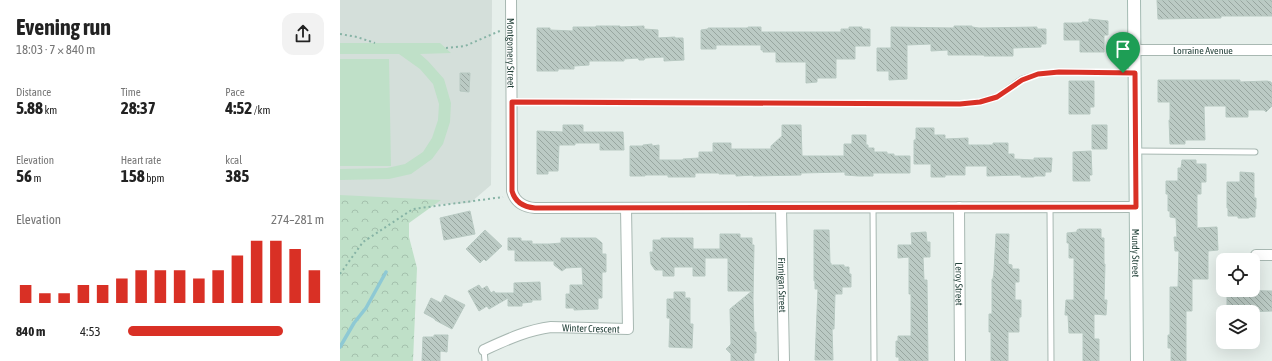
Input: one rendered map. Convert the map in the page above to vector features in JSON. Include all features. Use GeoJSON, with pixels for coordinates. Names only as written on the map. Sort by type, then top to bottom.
{"type":"FeatureCollection","features":[{"type":"Feature","properties":{"kind":"street","name":"Montgomery Street"},"geometry":{"type":"LineString","coordinates":[[511,0],[512,191],[515,198],[526,207],[535,208],[626,208]]}},
{"type":"Feature","properties":{"kind":"street","name":"Mundy Street"},"geometry":{"type":"LineString","coordinates":[[1134,0],[1138,361]]}},
{"type":"Feature","properties":{"kind":"street","name":"Lorraine Avenue"},"geometry":{"type":"LineString","coordinates":[[1134,50],[1272,50]]}},
{"type":"Feature","properties":{"kind":"street","name":"Leroy Street"},"geometry":{"type":"LineString","coordinates":[[959,207],[960,361]]}},
{"type":"Feature","properties":{"kind":"street"},"geometry":{"type":"LineString","coordinates":[[626,208],[1136,207]]}},
{"type":"Feature","properties":{"kind":"street","name":"Winter Crescent"},"geometry":{"type":"LineString","coordinates":[[484,350],[518,335],[540,328],[628,329],[626,208]]}},
{"type":"Feature","properties":{"kind":"street","name":"Finnigan Street"},"geometry":{"type":"LineString","coordinates":[[781,208],[784,361]]}},
{"type":"Feature","properties":{"kind":"street"},"geometry":{"type":"LineString","coordinates":[[1260,255],[1272,254]]}},
{"type":"Feature","properties":{"kind":"lane"},"geometry":{"type":"LineString","coordinates":[[512,102],[960,104],[980,102],[997,97],[1022,80],[1038,74],[1059,72],[1135,73]]}},
{"type":"Feature","properties":{"kind":"lane"},"geometry":{"type":"LineString","coordinates":[[1136,151],[1255,152]]}},
{"type":"Feature","properties":{"kind":"lane"},"geometry":{"type":"LineString","coordinates":[[873,207],[874,361]]}},
{"type":"Feature","properties":{"kind":"lane"},"geometry":{"type":"LineString","coordinates":[[1050,208],[1051,361]]}},
{"type":"Feature","properties":{"kind":"lane"},"geometry":{"type":"LineString","coordinates":[[484,350],[485,361]]}},
{"type":"Feature","properties":{"kind":"path"},"geometry":{"type":"LineString","coordinates":[[446,48],[465,46],[499,31],[512,28]]}},
{"type":"Feature","properties":{"kind":"path"},"geometry":{"type":"LineString","coordinates":[[340,34],[357,37],[375,43]]}},
{"type":"Feature","properties":{"kind":"path"},"geometry":{"type":"LineString","coordinates":[[340,274],[363,242],[413,209],[503,197]]}},
{"type":"Feature","properties":{"kind":"shaded area"},"geometry":{"type":"Polygon","coordinates":[[[340,0],[492,0],[491,185],[470,203],[408,206],[340,206],[340,0]]]}},
{"type":"Feature","properties":{"kind":"green space"},"geometry":{"type":"Polygon","coordinates":[[[340,43],[440,43],[451,53],[420,54],[444,79],[451,103],[450,122],[443,144],[432,159],[411,174],[389,179],[340,180],[340,169],[387,168],[405,164],[423,152],[432,138],[438,120],[439,104],[433,84],[420,69],[399,54],[340,54],[340,43]]]}},
{"type":"Feature","properties":{"kind":"green space"},"geometry":{"type":"Polygon","coordinates":[[[340,59],[389,59],[391,166],[340,166],[340,59]]]}},
{"type":"Feature","properties":{"kind":"green space"},"geometry":{"type":"Polygon","coordinates":[[[340,195],[441,200],[409,223],[409,237],[417,268],[413,361],[340,361],[340,195]]]}},
{"type":"Feature","properties":{"kind":"building"},"geometry":{"type":"Polygon","coordinates":[[[1157,0],[1272,0],[1272,16],[1221,16],[1221,18],[1158,19],[1157,0]]]}},
{"type":"Feature","properties":{"kind":"building"},"geometry":{"type":"Polygon","coordinates":[[[1089,19],[1108,21],[1108,35],[1104,35],[1104,52],[1080,52],[1080,40],[1064,40],[1064,23],[1089,22],[1089,19]]]}},
{"type":"Feature","properties":{"kind":"building"},"geometry":{"type":"Polygon","coordinates":[[[644,26],[644,29],[658,30],[658,38],[683,38],[684,60],[664,61],[664,57],[645,58],[644,60],[639,60],[638,58],[624,59],[624,61],[589,61],[589,65],[574,66],[574,69],[537,71],[537,28],[573,31],[573,27],[644,26]]]}},
{"type":"Feature","properties":{"kind":"building"},"geometry":{"type":"Polygon","coordinates":[[[954,26],[972,26],[979,28],[1037,27],[1037,29],[1046,29],[1046,44],[1041,44],[1041,47],[1013,48],[1013,56],[948,55],[948,50],[931,51],[931,44],[907,45],[907,79],[889,80],[889,71],[877,71],[877,48],[891,48],[891,27],[954,28],[954,26]]]}},
{"type":"Feature","properties":{"kind":"building"},"geometry":{"type":"Polygon","coordinates":[[[761,27],[761,32],[841,32],[841,29],[849,29],[849,27],[862,27],[862,29],[870,29],[870,46],[855,46],[855,59],[836,59],[836,78],[817,78],[817,82],[806,83],[806,62],[776,62],[776,52],[763,52],[763,50],[761,50],[761,45],[716,45],[716,49],[701,49],[701,30],[708,28],[761,27]]]}},
{"type":"Feature","properties":{"kind":"building"},"geometry":{"type":"Polygon","coordinates":[[[460,73],[470,73],[469,92],[460,91],[460,73]]]}},
{"type":"Feature","properties":{"kind":"building"},"geometry":{"type":"Polygon","coordinates":[[[1158,80],[1240,80],[1240,82],[1267,81],[1271,82],[1272,85],[1272,106],[1266,112],[1264,110],[1248,110],[1248,117],[1226,117],[1226,106],[1204,106],[1205,140],[1185,140],[1185,144],[1170,144],[1170,102],[1158,102],[1158,80]]]}},
{"type":"Feature","properties":{"kind":"building"},"geometry":{"type":"Polygon","coordinates":[[[1069,81],[1094,81],[1094,107],[1090,107],[1090,114],[1069,114],[1069,81]]]}},
{"type":"Feature","properties":{"kind":"building"},"geometry":{"type":"Polygon","coordinates":[[[563,125],[583,125],[583,132],[623,132],[624,150],[600,150],[600,143],[575,143],[575,145],[559,145],[558,171],[548,171],[548,174],[537,174],[537,131],[563,132],[563,125]]]}},
{"type":"Feature","properties":{"kind":"building"},"geometry":{"type":"Polygon","coordinates":[[[782,125],[801,125],[802,156],[844,156],[844,144],[852,144],[852,135],[866,135],[866,145],[868,145],[868,148],[874,148],[874,152],[887,152],[887,154],[894,154],[894,156],[910,156],[910,173],[873,173],[873,176],[845,175],[845,172],[753,176],[736,176],[736,174],[719,173],[695,173],[695,177],[668,177],[668,175],[630,176],[630,146],[652,144],[652,146],[659,145],[659,160],[699,158],[699,152],[713,152],[713,143],[731,143],[731,149],[771,149],[771,146],[782,136],[782,125]]]}},
{"type":"Feature","properties":{"kind":"building"},"geometry":{"type":"Polygon","coordinates":[[[1092,125],[1107,125],[1107,149],[1092,149],[1092,125]]]}},
{"type":"Feature","properties":{"kind":"building"},"geometry":{"type":"Polygon","coordinates":[[[916,128],[934,128],[934,135],[945,135],[945,139],[968,138],[968,145],[993,145],[993,143],[1008,143],[1008,154],[1014,154],[1014,159],[1034,160],[1034,158],[1052,158],[1051,172],[1045,172],[1045,176],[1034,177],[1021,177],[1021,175],[987,176],[987,166],[965,166],[965,175],[931,177],[931,164],[914,164],[914,140],[916,140],[916,128]]]}},
{"type":"Feature","properties":{"kind":"building"},"geometry":{"type":"Polygon","coordinates":[[[1091,151],[1092,175],[1089,175],[1090,181],[1073,181],[1073,152],[1091,151]]]}},
{"type":"Feature","properties":{"kind":"building"},"geometry":{"type":"Polygon","coordinates":[[[1182,160],[1196,160],[1196,164],[1206,164],[1206,182],[1201,182],[1201,194],[1197,194],[1197,228],[1217,227],[1218,250],[1208,251],[1208,279],[1192,279],[1192,311],[1186,311],[1186,361],[1171,361],[1171,348],[1168,348],[1168,335],[1170,335],[1170,287],[1178,287],[1179,251],[1175,251],[1174,237],[1177,237],[1176,218],[1170,217],[1170,211],[1168,211],[1166,181],[1178,181],[1178,168],[1181,168],[1182,160]]]}},
{"type":"Feature","properties":{"kind":"building"},"geometry":{"type":"Polygon","coordinates":[[[1240,172],[1254,173],[1254,198],[1256,198],[1255,217],[1238,218],[1238,216],[1228,216],[1227,182],[1240,182],[1240,172]]]}},
{"type":"Feature","properties":{"kind":"building"},"geometry":{"type":"Polygon","coordinates":[[[470,211],[475,234],[444,240],[440,218],[470,211]]]}},
{"type":"Feature","properties":{"kind":"building"},"geometry":{"type":"Polygon","coordinates":[[[1079,229],[1101,229],[1101,238],[1104,238],[1104,300],[1107,300],[1106,315],[1094,314],[1094,339],[1099,339],[1099,361],[1083,361],[1083,333],[1069,333],[1068,315],[1065,315],[1066,300],[1074,300],[1074,258],[1069,258],[1067,233],[1077,232],[1079,229]]]}},
{"type":"Feature","properties":{"kind":"building"},"geometry":{"type":"Polygon","coordinates":[[[485,230],[502,246],[486,261],[484,259],[480,263],[466,249],[485,230]]]}},
{"type":"Feature","properties":{"kind":"building"},"geometry":{"type":"Polygon","coordinates":[[[814,230],[829,230],[831,265],[844,265],[844,267],[849,267],[849,274],[851,274],[851,287],[842,287],[842,294],[835,294],[834,329],[832,329],[833,360],[815,360],[818,289],[815,289],[814,281],[814,230]]]}},
{"type":"Feature","properties":{"kind":"building"},"geometry":{"type":"Polygon","coordinates":[[[926,232],[927,242],[930,242],[930,257],[923,257],[924,280],[927,280],[928,361],[899,361],[899,357],[896,357],[896,341],[898,341],[898,336],[911,336],[911,294],[909,294],[909,257],[898,258],[898,245],[912,245],[911,233],[926,232]]]}},
{"type":"Feature","properties":{"kind":"building"},"geometry":{"type":"Polygon","coordinates":[[[720,234],[740,234],[740,238],[752,238],[752,245],[754,245],[753,299],[756,353],[754,353],[754,361],[731,361],[731,354],[726,349],[731,344],[730,309],[752,291],[728,291],[728,258],[705,258],[705,276],[693,276],[693,267],[674,267],[674,276],[663,276],[663,270],[655,270],[651,264],[650,252],[653,252],[653,240],[661,240],[661,238],[693,238],[693,249],[720,249],[720,234]]]}},
{"type":"Feature","properties":{"kind":"building"},"geometry":{"type":"Polygon","coordinates":[[[996,234],[1009,234],[1008,264],[1012,265],[1012,269],[1019,269],[1019,282],[1015,282],[1015,300],[1021,300],[1021,317],[1019,317],[1019,332],[1008,332],[1008,361],[991,361],[991,332],[989,332],[989,314],[992,314],[992,279],[994,271],[996,234]]]}},
{"type":"Feature","properties":{"kind":"building"},"geometry":{"type":"Polygon","coordinates":[[[508,238],[521,238],[521,241],[532,241],[532,244],[550,244],[561,243],[561,238],[596,238],[602,243],[602,254],[606,254],[606,272],[602,272],[602,298],[598,298],[598,309],[574,310],[574,308],[566,308],[566,294],[570,294],[570,285],[583,285],[582,267],[566,268],[562,271],[554,265],[554,261],[515,261],[515,250],[508,250],[508,238]]]}},
{"type":"Feature","properties":{"kind":"building"},"geometry":{"type":"Polygon","coordinates":[[[540,282],[541,300],[532,300],[532,302],[522,303],[522,306],[508,306],[508,298],[489,309],[487,306],[479,311],[468,291],[479,285],[482,289],[487,286],[491,293],[494,291],[495,293],[514,293],[514,283],[540,282]]]}},
{"type":"Feature","properties":{"kind":"building"},"geometry":{"type":"Polygon","coordinates":[[[1260,291],[1272,291],[1272,311],[1260,311],[1260,305],[1227,305],[1227,297],[1260,297],[1260,291]]]}},
{"type":"Feature","properties":{"kind":"building"},"geometry":{"type":"Polygon","coordinates":[[[674,292],[685,292],[685,298],[690,298],[690,324],[693,324],[692,348],[669,347],[670,318],[667,318],[667,299],[674,299],[674,292]]]}},
{"type":"Feature","properties":{"kind":"building"},"geometry":{"type":"Polygon","coordinates":[[[445,295],[465,305],[452,329],[424,313],[431,298],[441,303],[445,295]]]}},
{"type":"Feature","properties":{"kind":"building"},"geometry":{"type":"Polygon","coordinates":[[[434,335],[448,335],[447,352],[440,352],[440,361],[422,361],[423,337],[434,337],[434,335]]]}},
{"type":"Feature","properties":{"kind":"waterway"},"geometry":{"type":"LineString","coordinates":[[340,347],[354,323],[366,308],[386,272]]}},
{"type":"Feature","properties":{"kind":"route"},"geometry":{"type":"LineString","coordinates":[[1059,72],[1123,73],[1135,73],[1136,207],[535,208],[522,205],[515,198],[512,191],[512,102],[960,104],[980,102],[997,97],[1022,80],[1038,74],[1059,72]]}}]}
